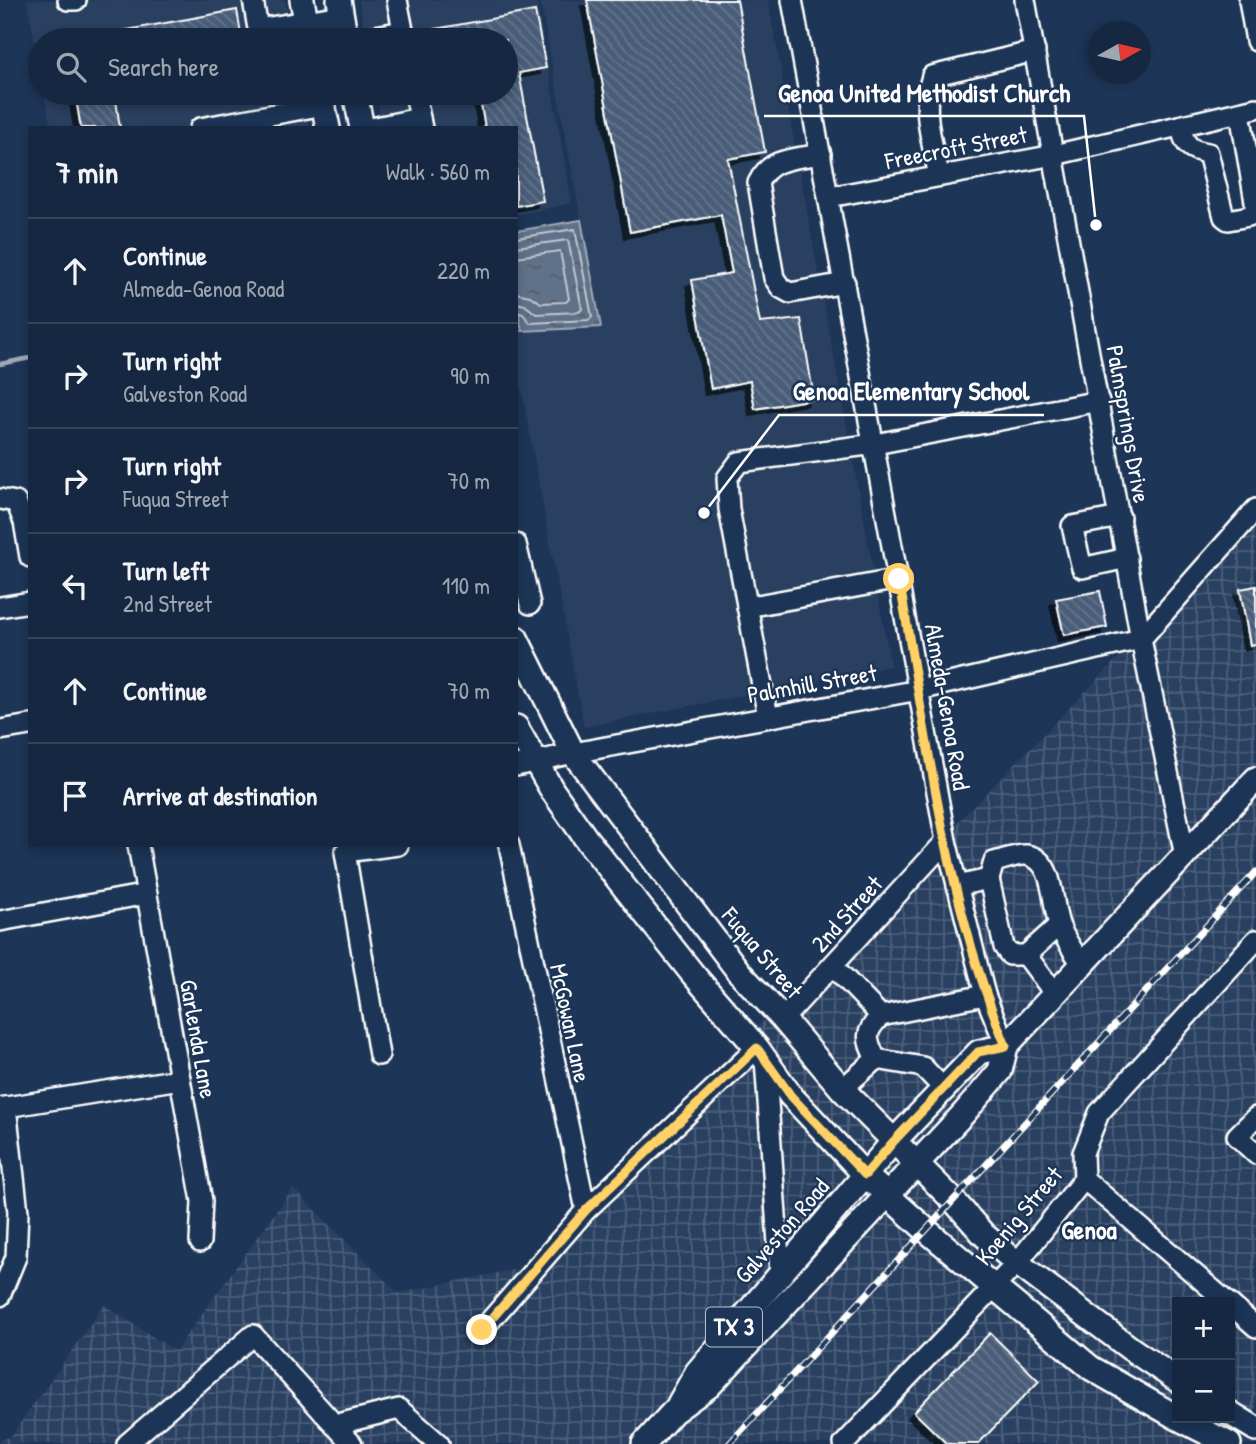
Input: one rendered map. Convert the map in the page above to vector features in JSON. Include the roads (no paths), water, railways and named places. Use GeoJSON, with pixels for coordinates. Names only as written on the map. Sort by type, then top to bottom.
{"type":"FeatureCollection","features":[{"type":"Feature","properties":{"kind":"main road"},"geometry":{"type":"LineString","coordinates":[[340,8],[344,28]]}},
{"type":"Feature","properties":{"kind":"main road"},"geometry":{"type":"LineString","coordinates":[[357,105],[362,126]]}},
{"type":"Feature","properties":{"kind":"main road","name":"Fuqua Street"},"geometry":{"type":"LineString","coordinates":[[518,642],[573,753],[739,972],[842,1089],[984,1235],[1131,1349],[1172,1377]]}},
{"type":"Feature","properties":{"kind":"main road"},"geometry":{"type":"LineString","coordinates":[[518,734],[526,764],[552,790],[587,840],[692,973],[761,1053],[791,1096],[865,1175],[992,1287],[1091,1368],[1229,1444]]}},
{"type":"Feature","properties":{"kind":"main road","name":"Galveston Road"},"geometry":{"type":"LineString","coordinates":[[644,1444],[674,1412],[709,1386],[917,1165],[1000,1071],[1006,1046],[1256,779]]}},
{"type":"Feature","properties":{"kind":"main road","name":"Galveston Road"},"geometry":{"type":"LineString","coordinates":[[674,1412],[697,1372],[893,1142],[978,1052],[1006,1046]]}},
{"type":"Feature","properties":{"kind":"main road"},"geometry":{"type":"LineString","coordinates":[[1235,1416],[1256,1429]]}},
{"type":"Feature","properties":{"kind":"street"},"geometry":{"type":"LineString","coordinates":[[68,0],[76,0]]}},
{"type":"Feature","properties":{"kind":"street"},"geometry":{"type":"LineString","coordinates":[[253,0],[258,28]]}},
{"type":"Feature","properties":{"kind":"street"},"geometry":{"type":"LineString","coordinates":[[397,0],[402,28]]}},
{"type":"Feature","properties":{"kind":"street","name":"Almeda-Genoa Road"},"geometry":{"type":"LineString","coordinates":[[792,0],[946,841],[985,995],[1006,1046]]}},
{"type":"Feature","properties":{"kind":"street","name":"Palmsprings Drive"},"geometry":{"type":"LineString","coordinates":[[1025,0],[1141,639],[1185,856]]}},
{"type":"Feature","properties":{"kind":"street"},"geometry":{"type":"LineString","coordinates":[[1249,0],[1256,41]]}},
{"type":"Feature","properties":{"kind":"street"},"geometry":{"type":"LineString","coordinates":[[263,28],[306,20],[340,8]]}},
{"type":"Feature","properties":{"kind":"street"},"geometry":{"type":"LineString","coordinates":[[939,176],[925,112],[932,76],[1035,51]]}},
{"type":"Feature","properties":{"kind":"street"},"geometry":{"type":"LineString","coordinates":[[391,126],[421,123],[417,105]]}},
{"type":"Feature","properties":{"kind":"street"},"geometry":{"type":"LineString","coordinates":[[213,126],[324,109]]}},
{"type":"Feature","properties":{"kind":"street"},"geometry":{"type":"LineString","coordinates":[[1181,126],[1187,146],[1194,151],[1208,153],[1224,217],[1228,220],[1249,216],[1255,211],[1255,202],[1248,110]]}},
{"type":"Feature","properties":{"kind":"street","name":"Freecroft Street"},"geometry":{"type":"LineString","coordinates":[[829,197],[1054,155],[1248,110]]}},
{"type":"Feature","properties":{"kind":"street"},"geometry":{"type":"LineString","coordinates":[[821,154],[775,164],[764,170],[758,183],[774,278],[781,288],[790,293],[845,283]]}},
{"type":"Feature","properties":{"kind":"street"},"geometry":{"type":"LineString","coordinates":[[768,717],[728,499],[727,478],[739,462],[875,444],[1099,401]]}},
{"type":"Feature","properties":{"kind":"street"},"geometry":{"type":"LineString","coordinates":[[8,501],[24,522],[28,545]]}},
{"type":"Feature","properties":{"kind":"street"},"geometry":{"type":"LineString","coordinates":[[1141,639],[1256,509]]}},
{"type":"Feature","properties":{"kind":"street"},"geometry":{"type":"LineString","coordinates":[[1120,517],[1072,526],[1082,568],[1127,558]]}},
{"type":"Feature","properties":{"kind":"street"},"geometry":{"type":"LineString","coordinates":[[518,553],[530,604]]}},
{"type":"Feature","properties":{"kind":"street"},"geometry":{"type":"LineString","coordinates":[[747,607],[899,579]]}},
{"type":"Feature","properties":{"kind":"street"},"geometry":{"type":"LineString","coordinates":[[0,607],[28,602]]}},
{"type":"Feature","properties":{"kind":"street","name":"Palmhill Street"},"geometry":{"type":"LineString","coordinates":[[573,753],[919,690],[1141,639]]}},
{"type":"Feature","properties":{"kind":"street"},"geometry":{"type":"LineString","coordinates":[[0,730],[28,725]]}},
{"type":"Feature","properties":{"kind":"street"},"geometry":{"type":"LineString","coordinates":[[526,764],[573,753]]}},
{"type":"Feature","properties":{"kind":"street","name":"2nd Street"},"geometry":{"type":"LineString","coordinates":[[783,1019],[946,841]]}},
{"type":"Feature","properties":{"kind":"street","name":"Garlenda Lane"},"geometry":{"type":"LineString","coordinates":[[138,847],[202,1201],[200,1242]]}},
{"type":"Feature","properties":{"kind":"street"},"geometry":{"type":"LineString","coordinates":[[379,1055],[345,852],[383,847]]}},
{"type":"Feature","properties":{"kind":"street","name":"McGowan Lane"},"geometry":{"type":"LineString","coordinates":[[509,847],[586,1210]]}},
{"type":"Feature","properties":{"kind":"street"},"geometry":{"type":"LineString","coordinates":[[1059,925],[1026,955],[1010,955],[1003,941],[989,879],[994,862],[1025,855],[1042,863],[1048,874],[1059,925],[1082,965]]}},
{"type":"Feature","properties":{"kind":"street"},"geometry":{"type":"LineString","coordinates":[[957,886],[989,879]]}},
{"type":"Feature","properties":{"kind":"street"},"geometry":{"type":"LineString","coordinates":[[0,921],[147,894]]}},
{"type":"Feature","properties":{"kind":"street","name":"Koenig Street"},"geometry":{"type":"LineString","coordinates":[[844,1444],[1017,1263],[1084,1179],[1083,1153],[1099,1113],[1256,940]]}},
{"type":"Feature","properties":{"kind":"street"},"geometry":{"type":"LineString","coordinates":[[973,948],[1003,941]]}},
{"type":"Feature","properties":{"kind":"street"},"geometry":{"type":"LineString","coordinates":[[1026,955],[1055,994]]}},
{"type":"Feature","properties":{"kind":"street"},"geometry":{"type":"LineString","coordinates":[[833,966],[881,1016]]}},
{"type":"Feature","properties":{"kind":"street"},"geometry":{"type":"LineString","coordinates":[[876,1059],[868,1042],[870,1027],[881,1016],[985,995]]}},
{"type":"Feature","properties":{"kind":"street"},"geometry":{"type":"LineString","coordinates":[[482,1330],[586,1210],[761,1053]]}},
{"type":"Feature","properties":{"kind":"street"},"geometry":{"type":"LineString","coordinates":[[761,1053],[780,1272]]}},
{"type":"Feature","properties":{"kind":"street"},"geometry":{"type":"LineString","coordinates":[[842,1089],[876,1059]]}},
{"type":"Feature","properties":{"kind":"street"},"geometry":{"type":"LineString","coordinates":[[876,1059],[923,1067],[944,1090]]}},
{"type":"Feature","properties":{"kind":"street"},"geometry":{"type":"LineString","coordinates":[[0,1296],[16,1257],[18,1212],[3,1107],[180,1079]]}},
{"type":"Feature","properties":{"kind":"street"},"geometry":{"type":"LineString","coordinates":[[1256,1117],[1237,1136],[1256,1154]]}},
{"type":"Feature","properties":{"kind":"street"},"geometry":{"type":"LineString","coordinates":[[1084,1179],[1243,1311]]}},
{"type":"Feature","properties":{"kind":"street"},"geometry":{"type":"LineString","coordinates":[[127,1444],[253,1335],[352,1444]]}},
{"type":"Feature","properties":{"kind":"street"},"geometry":{"type":"LineString","coordinates":[[334,1424],[399,1409],[439,1444]]}},
{"type":"Feature","properties":{"kind":"water"},"geometry":{"type":"Polygon","coordinates":[[[581,220],[601,327],[522,331],[518,312],[518,231],[581,220]]]}},
{"type":"Feature","properties":{"kind":"waterway"},"geometry":{"type":"LineString","coordinates":[[0,364],[28,358]]}},
{"type":"Feature","properties":{"kind":"railway"},"geometry":{"type":"LineString","coordinates":[[729,1444],[1256,872]]}},
{"type":"Feature","properties":{"kind":"place","name":"Genoa United Methodist Church"},"geometry":{"type":"Point","coordinates":[1096,225]}},
{"type":"Feature","properties":{"kind":"place","name":"Genoa Elementary School"},"geometry":{"type":"Point","coordinates":[704,513]}},
{"type":"Feature","properties":{"kind":"district","name":"Genoa"},"geometry":{"type":"Point","coordinates":[1089,1230]}}]}
